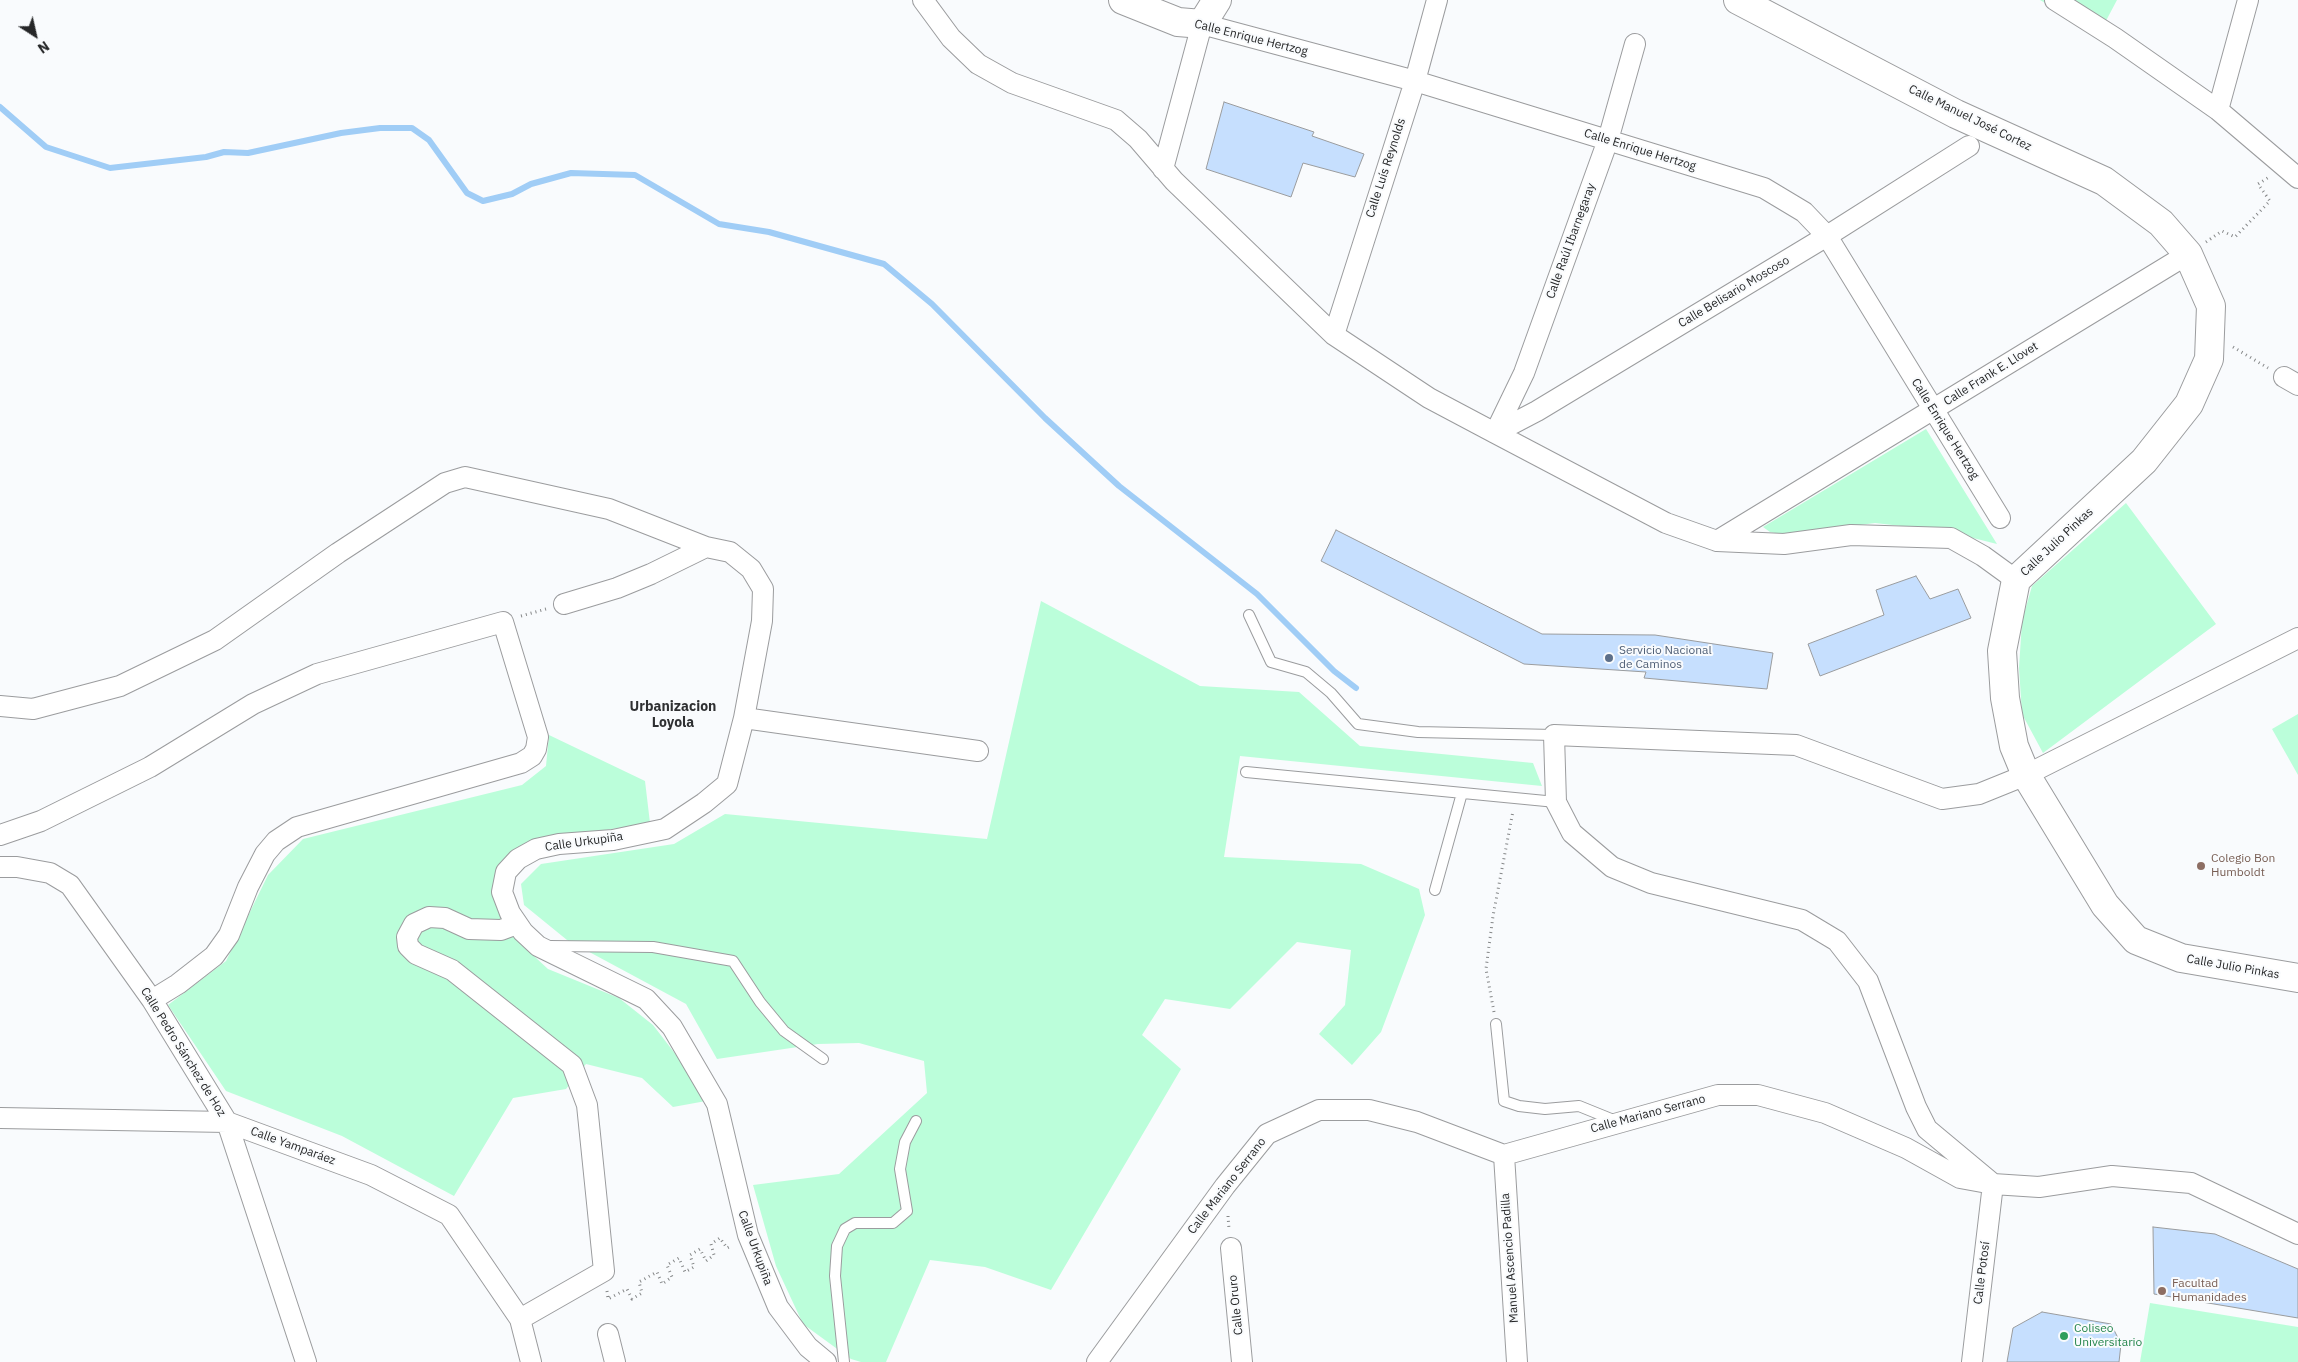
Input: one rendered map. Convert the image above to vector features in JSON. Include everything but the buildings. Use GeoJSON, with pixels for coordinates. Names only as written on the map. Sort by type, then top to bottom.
{"type":"FeatureCollection","features":[{"type":"Feature","properties":{"kind":"street"},"geometry":{"type":"LineString","coordinates":[[923,0],[952,38],[978,64],[1012,84],[1116,120],[1138,139],[1163,169],[1334,335],[1430,398],[1495,433],[1666,523],[1717,541],[1784,544],[1851,535],[1952,538],[1983,556],[2016,580]]}},
{"type":"Feature","properties":{"kind":"street","name":"Calle Enrique Hertzog"},"geometry":{"type":"LineString","coordinates":[[1123,0],[1178,22],[1202,24],[1414,80],[1764,188],[1804,212],[1827,236],[2000,518]]}},
{"type":"Feature","properties":{"kind":"street"},"geometry":{"type":"LineString","coordinates":[[1163,169],[1202,24],[1217,0]]}},
{"type":"Feature","properties":{"kind":"street","name":"Calle Luís Reynolds"},"geometry":{"type":"LineString","coordinates":[[1334,335],[1414,80],[1437,0]]}},
{"type":"Feature","properties":{"kind":"street","name":"Calle Manuel José Cortez"},"geometry":{"type":"LineString","coordinates":[[1738,0],[1956,114],[2104,181],[2161,223],[2188,254]]}},
{"type":"Feature","properties":{"kind":"street"},"geometry":{"type":"LineString","coordinates":[[2055,0],[2115,38],[2218,110],[2298,178]]}},
{"type":"Feature","properties":{"kind":"street"},"geometry":{"type":"LineString","coordinates":[[2218,110],[2248,0]]}},
{"type":"Feature","properties":{"kind":"street","name":"Calle Raúl Ibarnegaray"},"geometry":{"type":"LineString","coordinates":[[1495,433],[1524,373],[1608,140],[1635,44]]}},
{"type":"Feature","properties":{"kind":"street","name":"Calle Belisario Moscoso"},"geometry":{"type":"LineString","coordinates":[[1495,433],[1538,411],[1827,236],[1970,146]]}},
{"type":"Feature","properties":{"kind":"street","name":"Calle Julio Pinkas"},"geometry":{"type":"LineString","coordinates":[[2188,254],[2211,306],[2209,358],[2189,404],[2144,461],[2016,580],[2002,651],[2005,698],[2014,746],[2026,775],[2105,905],[2136,940],[2181,958],[2298,978]]}},
{"type":"Feature","properties":{"kind":"street","name":"Calle Frank E. Llovet"},"geometry":{"type":"LineString","coordinates":[[1717,541],[2188,254]]}},
{"type":"Feature","properties":{"kind":"street","name":"Calle Urkupiña"},"geometry":{"type":"LineString","coordinates":[[0,706],[33,709],[120,686],[215,640],[338,552],[445,482],[465,477],[609,509],[706,547],[730,552],[751,569],[763,589],[762,621],[744,718],[727,784],[704,804],[665,828],[612,840],[559,844],[536,849],[518,859],[506,872],[502,892],[510,913],[517,924],[538,946],[646,999],[672,1027],[716,1104],[748,1235],[778,1307],[808,1347],[826,1362]]}},
{"type":"Feature","properties":{"kind":"street"},"geometry":{"type":"LineString","coordinates":[[564,604],[617,588],[651,574],[706,547]]}},
{"type":"Feature","properties":{"kind":"street"},"geometry":{"type":"LineString","coordinates":[[0,835],[40,821],[150,768],[253,704],[317,674],[503,622],[538,737],[536,749],[532,756],[521,763],[296,827],[276,841],[265,854],[248,887],[229,935],[214,956],[178,984],[152,1000]]}},
{"type":"Feature","properties":{"kind":"street"},"geometry":{"type":"LineString","coordinates":[[1993,1184],[1927,1129],[1916,1107],[1868,981],[1837,942],[1802,920],[1651,883],[1612,867],[1572,833],[1556,802],[1554,735],[1796,745],[1942,799],[1979,794],[2026,775],[2298,638]]}},
{"type":"Feature","properties":{"kind":"street"},"geometry":{"type":"LineString","coordinates":[[744,718],[978,751]]}},
{"type":"Feature","properties":{"kind":"street"},"geometry":{"type":"LineString","coordinates":[[0,820],[40,821]]}},
{"type":"Feature","properties":{"kind":"street","name":"Calle Pedro Sánchez de Hoz"},"geometry":{"type":"LineString","coordinates":[[0,867],[17,867],[50,873],[70,885],[152,1000],[227,1122],[306,1362]]}},
{"type":"Feature","properties":{"kind":"street"},"geometry":{"type":"LineString","coordinates":[[517,924],[501,930],[468,929],[445,918],[429,917],[414,924],[407,938],[408,946],[416,954],[452,970],[469,982],[572,1065],[587,1105],[604,1271],[520,1319]]}},
{"type":"Feature","properties":{"kind":"street","name":"Calle Mariano Serrano"},"geometry":{"type":"LineString","coordinates":[[1097,1362],[1225,1186],[1268,1134],[1319,1110],[1370,1110],[1417,1122],[1504,1155],[1617,1121],[1718,1095],[1758,1096],[1825,1113],[1906,1148],[1960,1178],[1993,1184],[2039,1186],[2112,1176],[2191,1183],[2298,1234]]}},
{"type":"Feature","properties":{"kind":"street","name":"Calle Yamparáez"},"geometry":{"type":"LineString","coordinates":[[0,1118],[227,1122],[371,1175],[449,1215],[520,1319],[531,1362]]}},
{"type":"Feature","properties":{"kind":"street","name":"Manuel Ascencio Padilla"},"geometry":{"type":"LineString","coordinates":[[1504,1155],[1517,1362]]}},
{"type":"Feature","properties":{"kind":"street","name":"Calle Potosí"},"geometry":{"type":"LineString","coordinates":[[1972,1362],[1993,1184]]}},
{"type":"Feature","properties":{"kind":"street","name":"Calle Oruro"},"geometry":{"type":"LineString","coordinates":[[1231,1248],[1242,1362]]}},
{"type":"Feature","properties":{"kind":"street"},"geometry":{"type":"LineString","coordinates":[[608,1334],[615,1362]]}},
{"type":"Feature","properties":{"kind":"lane"},"geometry":{"type":"LineString","coordinates":[[1249,615],[1272,662],[1306,672],[1331,693],[1358,724],[1418,732],[1554,735]]}},
{"type":"Feature","properties":{"kind":"lane"},"geometry":{"type":"LineString","coordinates":[[1246,772],[1556,802]]}},
{"type":"Feature","properties":{"kind":"lane"},"geometry":{"type":"LineString","coordinates":[[1435,890],[1462,793]]}},
{"type":"Feature","properties":{"kind":"lane"},"geometry":{"type":"LineString","coordinates":[[538,946],[653,947],[733,961],[760,1002],[784,1031],[823,1059]]}},
{"type":"Feature","properties":{"kind":"lane"},"geometry":{"type":"LineString","coordinates":[[1496,1024],[1504,1100],[1519,1106],[1544,1109],[1578,1106],[1617,1121]]}},
{"type":"Feature","properties":{"kind":"lane"},"geometry":{"type":"LineString","coordinates":[[844,1362],[835,1276],[837,1246],[845,1229],[855,1223],[893,1223],[907,1211],[900,1169],[904,1142],[916,1121]]}},
{"type":"Feature","properties":{"kind":"path"},"geometry":{"type":"LineString","coordinates":[[2188,254],[2222,231],[2235,237],[2270,201],[2258,184],[2274,173]]}},
{"type":"Feature","properties":{"kind":"path"},"geometry":{"type":"LineString","coordinates":[[2210,333],[2291,381]]}},
{"type":"Feature","properties":{"kind":"path"},"geometry":{"type":"LineString","coordinates":[[503,622],[564,604]]}},
{"type":"Feature","properties":{"kind":"path"},"geometry":{"type":"LineString","coordinates":[[1496,1024],[1486,969],[1515,798]]}},
{"type":"Feature","properties":{"kind":"path"},"geometry":{"type":"LineString","coordinates":[[604,1271],[608,1298],[627,1289],[632,1299],[642,1293],[639,1282],[656,1272],[662,1284],[672,1277],[667,1265],[679,1258],[686,1272],[694,1267],[690,1255],[700,1249],[706,1261],[714,1255],[711,1244],[720,1238],[728,1248],[748,1235]]}},
{"type":"Feature","properties":{"kind":"green space"},"geometry":{"type":"Polygon","coordinates":[[[2040,0],[2117,0],[2099,34],[2040,0]]]}},
{"type":"Feature","properties":{"kind":"green space"},"geometry":{"type":"Polygon","coordinates":[[[1926,429],[1997,544],[1945,531],[1875,523],[1785,535],[1770,532],[1763,527],[1926,429]]]}},
{"type":"Feature","properties":{"kind":"green space"},"geometry":{"type":"Polygon","coordinates":[[[2126,503],[2216,624],[2043,753],[2022,714],[2019,668],[2022,621],[2032,586],[2126,503]]]}},
{"type":"Feature","properties":{"kind":"green space"},"geometry":{"type":"Polygon","coordinates":[[[1041,601],[1200,686],[1299,692],[1360,746],[1533,763],[1542,786],[1240,756],[1224,857],[1361,864],[1419,889],[1425,915],[1381,1032],[1352,1065],[1319,1034],[1345,1005],[1351,950],[1297,942],[1230,1009],[1165,999],[1142,1035],[1181,1069],[1051,1290],[985,1267],[930,1260],[886,1362],[861,1362],[851,1359],[803,1324],[776,1266],[753,1185],[839,1174],[927,1093],[924,1061],[859,1043],[818,1044],[717,1059],[686,1004],[567,940],[524,905],[521,884],[541,864],[674,844],[725,814],[987,839],[1041,601]]]}},
{"type":"Feature","properties":{"kind":"green space"},"geometry":{"type":"Polygon","coordinates":[[[2298,714],[2298,775],[2272,729],[2298,714]]]}},
{"type":"Feature","properties":{"kind":"green space"},"geometry":{"type":"Polygon","coordinates":[[[549,735],[645,781],[650,823],[541,840],[499,892],[507,931],[548,969],[619,998],[653,1025],[680,1060],[706,1101],[673,1107],[642,1078],[586,1064],[566,1089],[513,1098],[454,1196],[342,1136],[226,1091],[168,1005],[226,961],[268,875],[303,839],[522,785],[546,766],[549,735]]]}},
{"type":"Feature","properties":{"kind":"green space"},"geometry":{"type":"Polygon","coordinates":[[[2150,1303],[2298,1327],[2298,1362],[2140,1362],[2150,1303]]]}},
{"type":"Feature","properties":{"kind":"waterway"},"geometry":{"type":"LineString","coordinates":[[0,107],[46,147],[110,168],[206,157],[224,152],[248,153],[341,133],[380,128],[412,128],[429,140],[467,193],[483,201],[512,194],[531,184],[571,173],[635,175],[719,224],[769,232],[884,264],[932,304],[1045,418],[1119,486],[1257,594],[1334,671],[1356,688]]}},
{"type":"Feature","properties":{"kind":"place","name":"Servicio Nacional de Caminos"},"geometry":{"type":"Point","coordinates":[1609,658]}},
{"type":"Feature","properties":{"kind":"place","name":"Colegio Bon Humboldt"},"geometry":{"type":"Point","coordinates":[2201,866]}},
{"type":"Feature","properties":{"kind":"place","name":"Facultad Humanidades"},"geometry":{"type":"Point","coordinates":[2162,1291]}},
{"type":"Feature","properties":{"kind":"place","name":"Coliseo Universitario"},"geometry":{"type":"Point","coordinates":[2064,1336]}},
{"type":"Feature","properties":{"kind":"district","name":"Urbanizacion Loyola"},"geometry":{"type":"Point","coordinates":[673,716]}}]}
